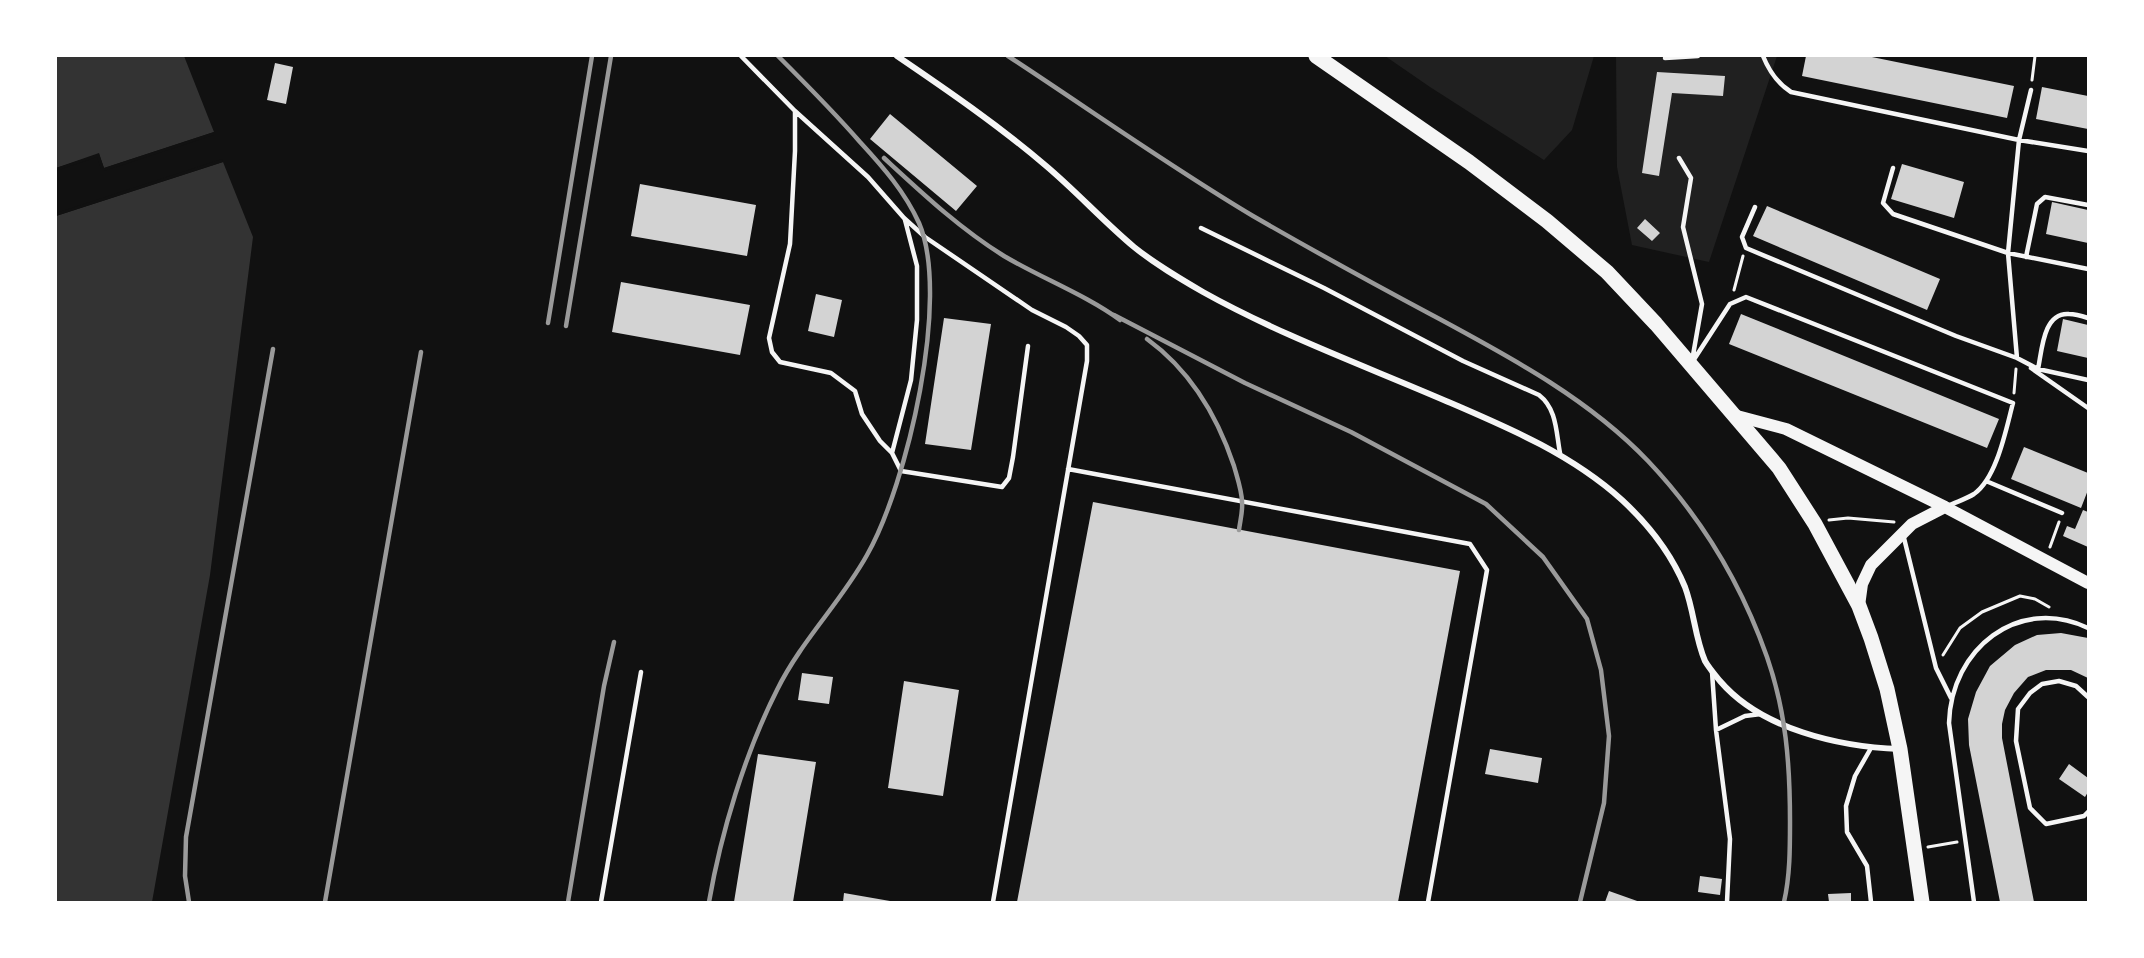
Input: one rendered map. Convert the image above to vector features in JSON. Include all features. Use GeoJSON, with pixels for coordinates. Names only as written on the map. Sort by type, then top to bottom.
{"type":"FeatureCollection","features":[{"type":"Feature","properties":{"kind":"main road"},"geometry":{"type":"LineString","coordinates":[[1316,56],[1459,155],[1547,221],[1607,272],[1692,364],[1779,468],[1815,524],[1859,606],[1887,689],[1900,749],[1922,903]]}},
{"type":"Feature","properties":{"kind":"main road"},"geometry":{"type":"LineString","coordinates":[[1737,416],[1786,429],[1945,507],[2088,583]]}},
{"type":"Feature","properties":{"kind":"main road"},"geometry":{"type":"LineString","coordinates":[[1859,606],[1862,584],[1871,565],[1907,529],[1945,507]]}},
{"type":"Feature","properties":{"kind":"street"},"geometry":{"type":"LineString","coordinates":[[897,56],[1009,136],[1046,166],[1135,247],[1168,272],[1269,326],[1505,426],[1560,453],[1620,498],[1647,524],[1667,552],[1685,587],[1705,660],[1712,671],[1742,703],[1785,725],[1842,742],[1871,748],[1900,749]]}},
{"type":"Feature","properties":{"kind":"lane"},"geometry":{"type":"LineString","coordinates":[[741,56],[795,111],[868,177],[904,218],[925,237],[1032,310],[1066,327],[1087,345],[1087,361],[993,903]]}},
{"type":"Feature","properties":{"kind":"lane"},"geometry":{"type":"LineString","coordinates":[[1665,58],[1698,56]]}},
{"type":"Feature","properties":{"kind":"lane"},"geometry":{"type":"LineString","coordinates":[[1763,56],[1767,67],[1779,84],[1791,92],[2019,140],[2088,151]]}},
{"type":"Feature","properties":{"kind":"lane"},"geometry":{"type":"LineString","coordinates":[[2031,90],[2019,140],[2008,254],[2017,358],[2088,408]]}},
{"type":"Feature","properties":{"kind":"lane"},"geometry":{"type":"LineString","coordinates":[[795,111],[790,244],[769,338],[772,352],[780,362],[831,373],[855,391],[862,414],[872,431],[892,453],[901,471],[1002,487],[1009,478],[1013,458],[1028,346]]}},
{"type":"Feature","properties":{"kind":"lane"},"geometry":{"type":"LineString","coordinates":[[1679,158],[1690,178],[1683,226],[1702,304],[1692,364]]}},
{"type":"Feature","properties":{"kind":"lane"},"geometry":{"type":"LineString","coordinates":[[1893,168],[1883,203],[1893,214],[2008,254],[2088,269]]}},
{"type":"Feature","properties":{"kind":"lane"},"geometry":{"type":"LineString","coordinates":[[2026,257],[2037,204],[2040,200],[2045,197],[2088,205]]}},
{"type":"Feature","properties":{"kind":"lane"},"geometry":{"type":"LineString","coordinates":[[1755,207],[1742,237],[1746,248],[1956,336],[2017,358],[2038,369],[2088,380]]}},
{"type":"Feature","properties":{"kind":"lane"},"geometry":{"type":"LineString","coordinates":[[892,453],[911,380],[917,320],[917,266],[904,218]]}},
{"type":"Feature","properties":{"kind":"lane"},"geometry":{"type":"LineString","coordinates":[[1201,228],[1324,288],[1463,362],[1539,395],[1548,402],[1560,453]]}},
{"type":"Feature","properties":{"kind":"lane"},"geometry":{"type":"LineString","coordinates":[[1692,364],[1730,304],[1746,297],[2013,404],[2001,447],[1986,481],[1974,494],[1945,507]]}},
{"type":"Feature","properties":{"kind":"lane"},"geometry":{"type":"LineString","coordinates":[[2038,369],[2049,324],[2056,317],[2067,313],[2088,318]]}},
{"type":"Feature","properties":{"kind":"lane"},"geometry":{"type":"LineString","coordinates":[[1068,469],[1470,544],[1487,570],[1428,903]]}},
{"type":"Feature","properties":{"kind":"lane"},"geometry":{"type":"LineString","coordinates":[[1986,481],[2062,513]]}},
{"type":"Feature","properties":{"kind":"lane"},"geometry":{"type":"LineString","coordinates":[[1907,529],[1935,668],[1951,698]]}},
{"type":"Feature","properties":{"kind":"lane"},"geometry":{"type":"LineString","coordinates":[[1974,903],[1949,723],[1951,698],[1957,681],[1972,653],[1986,640],[2011,624],[2042,618],[2074,621],[2088,628]]}},
{"type":"Feature","properties":{"kind":"lane"},"geometry":{"type":"LineString","coordinates":[[1712,671],[1716,730],[1730,839],[1727,903]]}},
{"type":"Feature","properties":{"kind":"lane"},"geometry":{"type":"LineString","coordinates":[[601,903],[641,672]]}},
{"type":"Feature","properties":{"kind":"lane"},"geometry":{"type":"LineString","coordinates":[[2088,697],[2076,686],[2059,681],[2042,684],[2030,693],[2018,709],[2016,741],[2030,808],[2046,824],[2084,816],[2088,812]]}},
{"type":"Feature","properties":{"kind":"lane"},"geometry":{"type":"LineString","coordinates":[[1716,730],[1744,716],[1761,714]]}},
{"type":"Feature","properties":{"kind":"lane"},"geometry":{"type":"LineString","coordinates":[[1871,748],[1855,776],[1846,806],[1847,832],[1867,866],[1871,903]]}},
{"type":"Feature","properties":{"kind":"path"},"geometry":{"type":"LineString","coordinates":[[2031,90],[2035,56]]}},
{"type":"Feature","properties":{"kind":"path"},"geometry":{"type":"LineString","coordinates":[[1730,304],[1746,248]]}},
{"type":"Feature","properties":{"kind":"path"},"geometry":{"type":"LineString","coordinates":[[2013,404],[2017,358]]}},
{"type":"Feature","properties":{"kind":"path"},"geometry":{"type":"LineString","coordinates":[[2045,560],[2062,513]]}},
{"type":"Feature","properties":{"kind":"path"},"geometry":{"type":"LineString","coordinates":[[1815,524],[1848,518],[1907,529]]}},
{"type":"Feature","properties":{"kind":"path"},"geometry":{"type":"LineString","coordinates":[[1915,850],[1965,840]]}},
{"type":"Feature","properties":{"kind":"shaded area"},"geometry":{"type":"Polygon","coordinates":[[[56,56],[184,56],[214,132],[104,168],[99,154],[56,168],[56,56]]]}},
{"type":"Feature","properties":{"kind":"shaded area"},"geometry":{"type":"Polygon","coordinates":[[[1385,56],[1594,56],[1572,130],[1544,160],[1385,56]]]}},
{"type":"Feature","properties":{"kind":"shaded area"},"geometry":{"type":"Polygon","coordinates":[[[1616,56],[1777,56],[1709,262],[1632,245],[1617,167],[1616,56]]]}},
{"type":"Feature","properties":{"kind":"shaded area"},"geometry":{"type":"Polygon","coordinates":[[[223,162],[253,237],[210,575],[152,902],[56,902],[56,216],[223,162]]]}},
{"type":"Feature","properties":{"kind":"pier"},"geometry":{"type":"Polygon","coordinates":[[[214,132],[214,135],[104,171],[97,157],[56,171],[56,168],[99,153],[104,168],[214,132]]]}},
{"type":"Feature","properties":{"kind":"pier"},"geometry":{"type":"Polygon","coordinates":[[[222,159],[223,162],[56,216],[56,213],[222,159]]]}},
{"type":"Feature","properties":{"kind":"building"},"geometry":{"type":"Polygon","coordinates":[[[1806,56],[1867,56],[2014,86],[2007,118],[1802,76],[1806,56]]]}},
{"type":"Feature","properties":{"kind":"building"},"geometry":{"type":"Polygon","coordinates":[[[275,63],[293,67],[286,104],[267,100],[275,63]]]}},
{"type":"Feature","properties":{"kind":"building"},"geometry":{"type":"Polygon","coordinates":[[[1657,72],[1725,76],[1723,96],[1672,93],[1659,176],[1642,173],[1657,72]]]}},
{"type":"Feature","properties":{"kind":"building"},"geometry":{"type":"Polygon","coordinates":[[[2042,87],[2088,96],[2088,129],[2036,119],[2042,87]]]}},
{"type":"Feature","properties":{"kind":"building"},"geometry":{"type":"Polygon","coordinates":[[[890,114],[977,186],[956,211],[870,139],[890,114]]]}},
{"type":"Feature","properties":{"kind":"building"},"geometry":{"type":"Polygon","coordinates":[[[1902,164],[1964,182],[1954,218],[1891,199],[1902,164]]]}},
{"type":"Feature","properties":{"kind":"building"},"geometry":{"type":"Polygon","coordinates":[[[640,184],[756,205],[747,256],[631,236],[640,184]]]}},
{"type":"Feature","properties":{"kind":"building"},"geometry":{"type":"Polygon","coordinates":[[[2052,202],[2088,210],[2088,243],[2046,234],[2052,202]]]}},
{"type":"Feature","properties":{"kind":"building"},"geometry":{"type":"Polygon","coordinates":[[[1767,206],[1940,279],[1927,310],[1753,236],[1767,206]]]}},
{"type":"Feature","properties":{"kind":"building"},"geometry":{"type":"Polygon","coordinates":[[[1645,219],[1660,233],[1652,241],[1637,228],[1645,219]]]}},
{"type":"Feature","properties":{"kind":"building"},"geometry":{"type":"Polygon","coordinates":[[[621,282],[750,305],[740,355],[612,332],[621,282]]]}},
{"type":"Feature","properties":{"kind":"building"},"geometry":{"type":"Polygon","coordinates":[[[816,294],[842,300],[834,337],[808,331],[816,294]]]}},
{"type":"Feature","properties":{"kind":"building"},"geometry":{"type":"Polygon","coordinates":[[[1741,314],[1999,419],[1987,448],[1729,344],[1741,314]]]}},
{"type":"Feature","properties":{"kind":"building"},"geometry":{"type":"Polygon","coordinates":[[[944,318],[991,324],[971,450],[925,444],[944,318]]]}},
{"type":"Feature","properties":{"kind":"building"},"geometry":{"type":"Polygon","coordinates":[[[2063,319],[2088,325],[2088,358],[2057,351],[2063,319]]]}},
{"type":"Feature","properties":{"kind":"building"},"geometry":{"type":"Polygon","coordinates":[[[2024,447],[2088,473],[2088,490],[2081,508],[2011,479],[2024,447]]]}},
{"type":"Feature","properties":{"kind":"building"},"geometry":{"type":"Polygon","coordinates":[[[1093,502],[1460,571],[1398,902],[1017,902],[1093,502]]]}},
{"type":"Feature","properties":{"kind":"building"},"geometry":{"type":"Polygon","coordinates":[[[2083,510],[2088,512],[2088,547],[2063,536],[2067,526],[2075,529],[2083,510]]]}},
{"type":"Feature","properties":{"kind":"building"},"geometry":{"type":"Polygon","coordinates":[[[2061,633],[2088,638],[2088,678],[2071,670],[2046,670],[2028,677],[2014,693],[2005,710],[2002,738],[2034,902],[2000,902],[1969,745],[1968,719],[1976,692],[1990,666],[2015,645],[2037,635],[2061,633]]]}},
{"type":"Feature","properties":{"kind":"building"},"geometry":{"type":"Polygon","coordinates":[[[802,673],[833,677],[829,704],[798,700],[802,673]]]}},
{"type":"Feature","properties":{"kind":"building"},"geometry":{"type":"Polygon","coordinates":[[[904,681],[959,690],[943,796],[888,788],[904,681]]]}},
{"type":"Feature","properties":{"kind":"building"},"geometry":{"type":"Polygon","coordinates":[[[1490,749],[1542,758],[1538,783],[1485,774],[1490,749]]]}},
{"type":"Feature","properties":{"kind":"building"},"geometry":{"type":"Polygon","coordinates":[[[758,754],[816,762],[793,902],[734,902],[758,754]]]}},
{"type":"Feature","properties":{"kind":"building"},"geometry":{"type":"Polygon","coordinates":[[[2069,764],[2088,778],[2088,792],[2085,797],[2059,779],[2069,764]]]}},
{"type":"Feature","properties":{"kind":"building"},"geometry":{"type":"Polygon","coordinates":[[[1700,876],[1722,879],[1720,895],[1698,892],[1700,876]]]}},
{"type":"Feature","properties":{"kind":"building"},"geometry":{"type":"Polygon","coordinates":[[[1609,891],[1640,902],[1605,902],[1609,891]]]}},
{"type":"Feature","properties":{"kind":"building"},"geometry":{"type":"Polygon","coordinates":[[[844,893],[890,901],[890,902],[843,902],[844,893]]]}},
{"type":"Feature","properties":{"kind":"building"},"geometry":{"type":"Polygon","coordinates":[[[1851,893],[1851,902],[1829,902],[1828,894],[1851,893]]]}},
{"type":"Feature","properties":{"kind":"railway"},"geometry":{"type":"LineString","coordinates":[[548,323],[592,56]]}},
{"type":"Feature","properties":{"kind":"railway"},"geometry":{"type":"LineString","coordinates":[[566,326],[611,56]]}},
{"type":"Feature","properties":{"kind":"railway"},"geometry":{"type":"LineString","coordinates":[[709,902],[727,821],[765,714],[787,672],[809,638],[857,572],[882,524],[909,439],[920,390],[927,342],[930,296],[928,256],[919,223],[900,190],[877,161],[778,56]]}},
{"type":"Feature","properties":{"kind":"railway"},"geometry":{"type":"LineString","coordinates":[[1008,56],[1253,216],[1489,346],[1546,380],[1600,417],[1648,461],[1685,505],[1718,552],[1745,603],[1767,657],[1783,718],[1789,779],[1790,852],[1784,902]]}},
{"type":"Feature","properties":{"kind":"railway"},"geometry":{"type":"LineString","coordinates":[[884,158],[941,210],[987,245],[1120,320]]}},
{"type":"Feature","properties":{"kind":"railway"},"geometry":{"type":"LineString","coordinates":[[1114,315],[1245,383],[1351,432],[1486,504],[1543,557],[1587,619],[1601,670],[1609,736],[1604,803],[1580,902]]}},
{"type":"Feature","properties":{"kind":"railway"},"geometry":{"type":"LineString","coordinates":[[1147,339],[1177,365],[1201,395],[1211,412],[1227,447],[1241,493],[1242,509],[1239,530]]}},
{"type":"Feature","properties":{"kind":"railway"},"geometry":{"type":"LineString","coordinates":[[189,902],[185,876],[186,837],[273,349]]}},
{"type":"Feature","properties":{"kind":"railway"},"geometry":{"type":"LineString","coordinates":[[325,902],[421,352]]}},
{"type":"Feature","properties":{"kind":"railway"},"geometry":{"type":"LineString","coordinates":[[568,902],[604,686],[614,642]]}}]}
